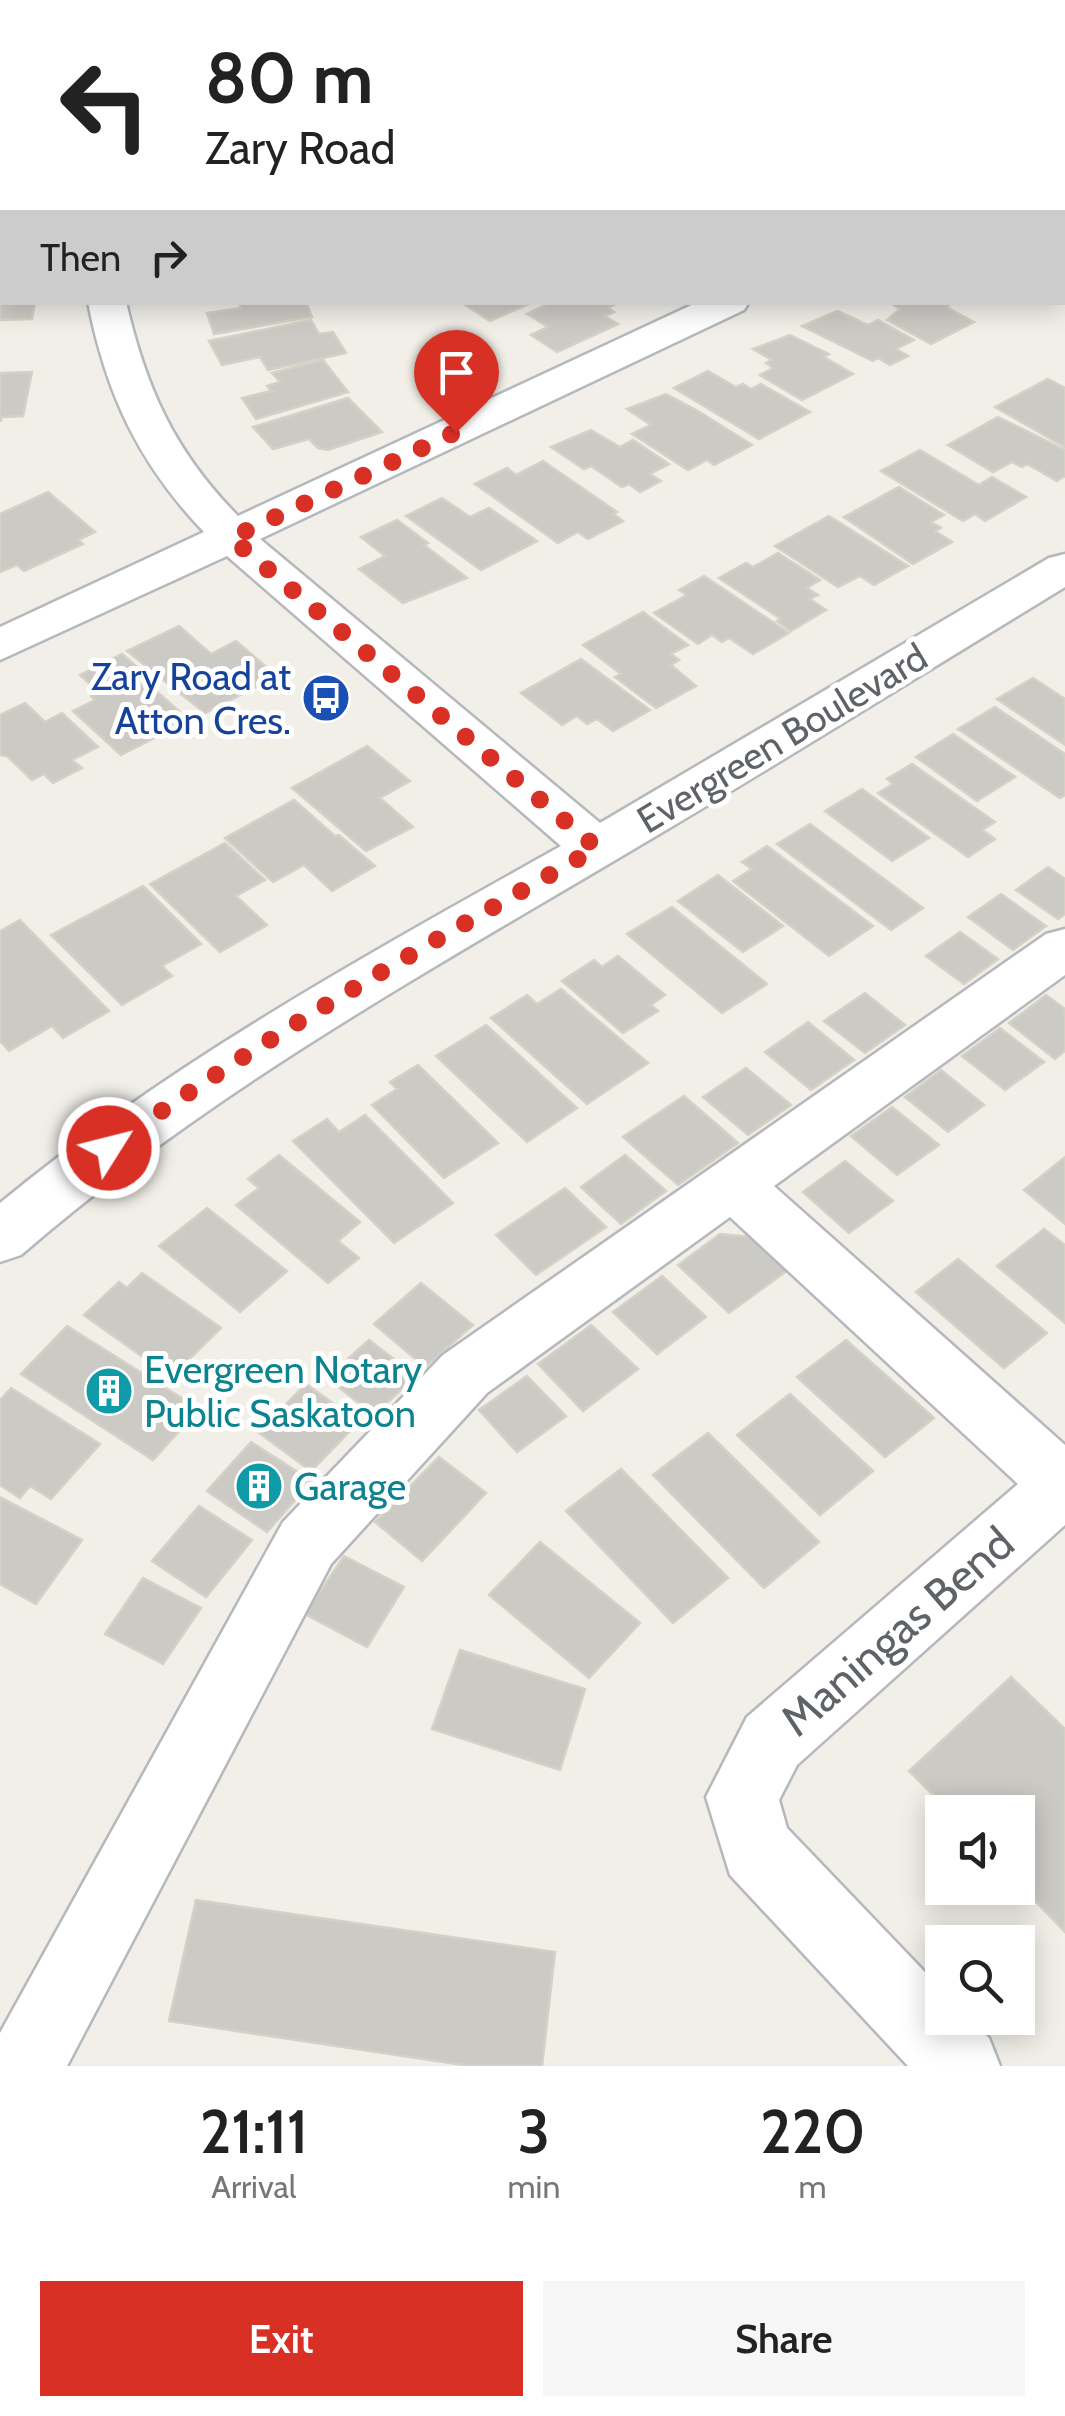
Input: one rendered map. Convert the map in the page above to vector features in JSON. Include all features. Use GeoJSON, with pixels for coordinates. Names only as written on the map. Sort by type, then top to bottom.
{"type":"FeatureCollection","features":[{"type":"Feature","properties":{"kind":"street"},"geometry":{"type":"LineString","coordinates":[[107,305],[116,358],[155,439],[202,508],[231,538],[597,848]]}},
{"type":"Feature","properties":{"kind":"street"},"geometry":{"type":"LineString","coordinates":[[0,645],[724,305]]}},
{"type":"Feature","properties":{"kind":"street","name":"Evergreen Boulevard"},"geometry":{"type":"LineString","coordinates":[[0,1238],[64,1181],[192,1088],[312,1011],[597,848],[1065,568]]}},
{"type":"Feature","properties":{"kind":"street"},"geometry":{"type":"LineString","coordinates":[[25,2066],[308,1542],[465,1374],[1065,948]]}},
{"type":"Feature","properties":{"kind":"street"},"geometry":{"type":"LineString","coordinates":[[733,1184],[1065,1485]]}},
{"type":"Feature","properties":{"kind":"street","name":"Maningas Bend"},"geometry":{"type":"LineString","coordinates":[[961,2066],[756,1850],[742,1797],[772,1740],[1065,1485]]}},
{"type":"Feature","properties":{"kind":"building"},"geometry":{"type":"Polygon","coordinates":[[[0,305],[34,305],[32,319],[0,320],[0,305]]]}},
{"type":"Feature","properties":{"kind":"building"},"geometry":{"type":"Polygon","coordinates":[[[240,305],[307,305],[312,317],[214,334],[207,313],[241,308],[240,305]]]}},
{"type":"Feature","properties":{"kind":"building"},"geometry":{"type":"Polygon","coordinates":[[[466,305],[526,305],[490,321],[466,305]]]}},
{"type":"Feature","properties":{"kind":"building"},"geometry":{"type":"Polygon","coordinates":[[[546,305],[614,305],[608,308],[614,312],[605,316],[618,324],[557,352],[531,335],[548,327],[527,314],[546,305]]]}},
{"type":"Feature","properties":{"kind":"building"},"geometry":{"type":"Polygon","coordinates":[[[894,305],[949,305],[946,307],[974,322],[931,344],[887,320],[900,309],[894,305]]]}},
{"type":"Feature","properties":{"kind":"building"},"geometry":{"type":"Polygon","coordinates":[[[837,311],[868,325],[878,320],[914,340],[896,349],[908,356],[890,365],[878,358],[873,361],[802,326],[837,311]]]}},
{"type":"Feature","properties":{"kind":"building"},"geometry":{"type":"Polygon","coordinates":[[[311,320],[319,334],[333,332],[346,353],[268,370],[260,357],[222,365],[209,341],[311,320]]]}},
{"type":"Feature","properties":{"kind":"building"},"geometry":{"type":"Polygon","coordinates":[[[790,335],[829,354],[824,357],[853,374],[802,400],[760,375],[773,368],[766,363],[772,360],[753,349],[790,335]]]}},
{"type":"Feature","properties":{"kind":"building"},"geometry":{"type":"Polygon","coordinates":[[[323,360],[348,392],[256,419],[242,398],[271,391],[267,386],[280,382],[272,373],[323,360]]]}},
{"type":"Feature","properties":{"kind":"building"},"geometry":{"type":"Polygon","coordinates":[[[708,371],[736,387],[743,384],[751,389],[761,384],[810,412],[759,439],[674,388],[708,371]]]}},
{"type":"Feature","properties":{"kind":"building"},"geometry":{"type":"Polygon","coordinates":[[[32,372],[23,416],[2,417],[0,422],[0,373],[32,372]]]}},
{"type":"Feature","properties":{"kind":"building"},"geometry":{"type":"Polygon","coordinates":[[[1048,379],[1065,388],[1065,447],[995,407],[1048,379]]]}},
{"type":"Feature","properties":{"kind":"building"},"geometry":{"type":"Polygon","coordinates":[[[666,394],[752,445],[714,465],[707,460],[688,470],[632,434],[651,425],[627,409],[666,394]]]}},
{"type":"Feature","properties":{"kind":"building"},"geometry":{"type":"Polygon","coordinates":[[[348,398],[382,432],[328,450],[318,448],[309,439],[273,449],[253,427],[348,398]]]}},
{"type":"Feature","properties":{"kind":"building"},"geometry":{"type":"Polygon","coordinates":[[[998,417],[1065,450],[1065,476],[1057,481],[1027,464],[1022,467],[1012,462],[993,472],[948,445],[998,417]]]}},
{"type":"Feature","properties":{"kind":"building"},"geometry":{"type":"Polygon","coordinates":[[[591,430],[620,447],[633,440],[669,464],[650,474],[661,481],[640,492],[629,484],[622,487],[591,466],[584,469],[551,447],[591,430]]]}},
{"type":"Feature","properties":{"kind":"building"},"geometry":{"type":"Polygon","coordinates":[[[920,450],[979,485],[992,477],[1026,497],[985,521],[975,514],[963,521],[881,471],[920,450]]]}},
{"type":"Feature","properties":{"kind":"building"},"geometry":{"type":"Polygon","coordinates":[[[543,461],[617,512],[613,514],[623,521],[588,539],[578,532],[558,543],[475,484],[507,468],[516,475],[543,461]]]}},
{"type":"Feature","properties":{"kind":"building"},"geometry":{"type":"Polygon","coordinates":[[[899,487],[944,515],[931,522],[941,528],[935,531],[952,542],[913,564],[844,517],[899,487]]]}},
{"type":"Feature","properties":{"kind":"building"},"geometry":{"type":"Polygon","coordinates":[[[48,492],[95,532],[78,540],[83,544],[24,571],[17,565],[0,572],[0,514],[48,492]]]}},
{"type":"Feature","properties":{"kind":"building"},"geometry":{"type":"Polygon","coordinates":[[[442,498],[470,517],[489,508],[537,541],[481,570],[406,516],[442,498]]]}},
{"type":"Feature","properties":{"kind":"building"},"geometry":{"type":"Polygon","coordinates":[[[829,516],[908,566],[874,585],[860,576],[838,587],[775,546],[829,516]]]}},
{"type":"Feature","properties":{"kind":"building"},"geometry":{"type":"Polygon","coordinates":[[[397,520],[467,578],[403,603],[359,569],[385,556],[361,537],[397,520]]]}},
{"type":"Feature","properties":{"kind":"building"},"geometry":{"type":"Polygon","coordinates":[[[778,553],[820,580],[807,588],[818,595],[810,599],[826,610],[791,631],[777,621],[781,619],[719,578],[746,563],[753,567],[778,553]]]}},
{"type":"Feature","properties":{"kind":"building"},"geometry":{"type":"Polygon","coordinates":[[[704,576],[789,633],[753,654],[729,638],[722,642],[712,635],[698,644],[654,613],[687,595],[679,590],[704,576]]]}},
{"type":"Feature","properties":{"kind":"building"},"geometry":{"type":"Polygon","coordinates":[[[643,612],[688,645],[671,654],[679,660],[671,665],[696,686],[656,708],[615,677],[621,674],[583,645],[643,612]]]}},
{"type":"Feature","properties":{"kind":"building"},"geometry":{"type":"Polygon","coordinates":[[[179,626],[211,654],[236,641],[277,676],[205,713],[127,651],[179,626]]]}},
{"type":"Feature","properties":{"kind":"building"},"geometry":{"type":"Polygon","coordinates":[[[122,654],[152,680],[147,683],[189,720],[121,755],[73,711],[95,700],[91,696],[99,692],[80,675],[122,654]]]}},
{"type":"Feature","properties":{"kind":"building"},"geometry":{"type":"Polygon","coordinates":[[[581,659],[650,710],[613,731],[597,719],[587,724],[577,716],[562,725],[521,693],[581,659]]]}},
{"type":"Feature","properties":{"kind":"building"},"geometry":{"type":"Polygon","coordinates":[[[1033,678],[1065,699],[1065,745],[997,699],[1033,678]]]}},
{"type":"Feature","properties":{"kind":"building"},"geometry":{"type":"Polygon","coordinates":[[[25,703],[45,722],[62,713],[98,747],[72,760],[82,768],[53,783],[44,774],[32,780],[7,756],[0,755],[0,715],[25,703]]]}},
{"type":"Feature","properties":{"kind":"building"},"geometry":{"type":"Polygon","coordinates":[[[995,707],[1065,754],[1065,795],[1060,798],[958,729],[995,707]]]}},
{"type":"Feature","properties":{"kind":"building"},"geometry":{"type":"Polygon","coordinates":[[[953,734],[1015,777],[977,801],[916,757],[953,734]]]}},
{"type":"Feature","properties":{"kind":"building"},"geometry":{"type":"Polygon","coordinates":[[[367,746],[410,781],[380,798],[413,827],[366,851],[292,788],[367,746]]]}},
{"type":"Feature","properties":{"kind":"building"},"geometry":{"type":"Polygon","coordinates":[[[912,764],[995,822],[982,830],[995,839],[968,857],[878,793],[893,784],[887,779],[912,764]]]}},
{"type":"Feature","properties":{"kind":"building"},"geometry":{"type":"Polygon","coordinates":[[[862,789],[929,838],[892,861],[825,811],[862,789]]]}},
{"type":"Feature","properties":{"kind":"building"},"geometry":{"type":"Polygon","coordinates":[[[294,800],[375,866],[332,891],[304,865],[273,882],[225,838],[294,800]]]}},
{"type":"Feature","properties":{"kind":"building"},"geometry":{"type":"Polygon","coordinates":[[[810,824],[923,908],[891,930],[777,844],[810,824]]]}},
{"type":"Feature","properties":{"kind":"building"},"geometry":{"type":"Polygon","coordinates":[[[225,843],[265,880],[236,896],[267,925],[220,952],[150,884],[225,843]]]}},
{"type":"Feature","properties":{"kind":"building"},"geometry":{"type":"Polygon","coordinates":[[[767,846],[873,926],[829,956],[733,881],[752,869],[742,862],[767,846]]]}},
{"type":"Feature","properties":{"kind":"building"},"geometry":{"type":"Polygon","coordinates":[[[1048,867],[1065,879],[1065,914],[1058,919],[1016,890],[1048,867]]]}},
{"type":"Feature","properties":{"kind":"building"},"geometry":{"type":"Polygon","coordinates":[[[718,875],[783,926],[743,952],[678,901],[718,875]]]}},
{"type":"Feature","properties":{"kind":"building"},"geometry":{"type":"Polygon","coordinates":[[[143,886],[201,944],[162,966],[172,976],[122,1005],[51,935],[143,886]]]}},
{"type":"Feature","properties":{"kind":"building"},"geometry":{"type":"Polygon","coordinates":[[[1001,894],[1046,926],[1013,950],[968,917],[1001,894]]]}},
{"type":"Feature","properties":{"kind":"building"},"geometry":{"type":"Polygon","coordinates":[[[672,907],[767,984],[722,1013],[627,934],[672,907]]]}},
{"type":"Feature","properties":{"kind":"building"},"geometry":{"type":"Polygon","coordinates":[[[20,920],[109,1011],[63,1038],[52,1026],[9,1051],[0,1041],[0,931],[20,920]]]}},
{"type":"Feature","properties":{"kind":"building"},"geometry":{"type":"Polygon","coordinates":[[[960,932],[998,959],[964,984],[926,956],[960,932]]]}},
{"type":"Feature","properties":{"kind":"building"},"geometry":{"type":"Polygon","coordinates":[[[618,956],[665,995],[651,1005],[658,1011],[623,1033],[562,981],[594,960],[602,967],[618,956]]]}},
{"type":"Feature","properties":{"kind":"building"},"geometry":{"type":"Polygon","coordinates":[[[561,989],[648,1063],[587,1104],[491,1018],[527,995],[537,1004],[561,989]]]}},
{"type":"Feature","properties":{"kind":"building"},"geometry":{"type":"Polygon","coordinates":[[[865,993],[905,1025],[865,1053],[824,1021],[865,993]]]}},
{"type":"Feature","properties":{"kind":"building"},"geometry":{"type":"Polygon","coordinates":[[[1046,995],[1065,1009],[1065,1051],[1055,1059],[1009,1023],[1046,995]]]}},
{"type":"Feature","properties":{"kind":"building"},"geometry":{"type":"Polygon","coordinates":[[[808,1022],[854,1060],[811,1090],[765,1052],[808,1022]]]}},
{"type":"Feature","properties":{"kind":"building"},"geometry":{"type":"Polygon","coordinates":[[[486,1025],[577,1108],[527,1142],[436,1056],[486,1025]]]}},
{"type":"Feature","properties":{"kind":"building"},"geometry":{"type":"Polygon","coordinates":[[[1000,1028],[1044,1062],[1005,1090],[962,1056],[1000,1028]]]}},
{"type":"Feature","properties":{"kind":"building"},"geometry":{"type":"Polygon","coordinates":[[[418,1065],[498,1143],[444,1178],[372,1105],[397,1089],[390,1082],[418,1065]]]}},
{"type":"Feature","properties":{"kind":"building"},"geometry":{"type":"Polygon","coordinates":[[[746,1068],[791,1105],[748,1135],[703,1097],[746,1068]]]}},
{"type":"Feature","properties":{"kind":"building"},"geometry":{"type":"Polygon","coordinates":[[[941,1070],[984,1105],[948,1132],[905,1097],[941,1070]]]}},
{"type":"Feature","properties":{"kind":"building"},"geometry":{"type":"Polygon","coordinates":[[[684,1096],[738,1143],[678,1185],[623,1137],[684,1096]]]}},
{"type":"Feature","properties":{"kind":"building"},"geometry":{"type":"Polygon","coordinates":[[[892,1107],[939,1145],[897,1175],[851,1136],[892,1107]]]}},
{"type":"Feature","properties":{"kind":"building"},"geometry":{"type":"Polygon","coordinates":[[[365,1115],[453,1203],[394,1243],[293,1141],[327,1119],[339,1132],[365,1115]]]}},
{"type":"Feature","properties":{"kind":"building"},"geometry":{"type":"Polygon","coordinates":[[[279,1155],[360,1222],[338,1241],[359,1258],[328,1283],[236,1205],[259,1188],[248,1179],[279,1155]]]}},
{"type":"Feature","properties":{"kind":"building"},"geometry":{"type":"Polygon","coordinates":[[[625,1155],[666,1191],[621,1224],[581,1187],[625,1155]]]}},
{"type":"Feature","properties":{"kind":"building"},"geometry":{"type":"Polygon","coordinates":[[[1065,1157],[1065,1224],[1024,1190],[1065,1157]]]}},
{"type":"Feature","properties":{"kind":"building"},"geometry":{"type":"Polygon","coordinates":[[[845,1161],[893,1201],[849,1233],[803,1192],[845,1161]]]}},
{"type":"Feature","properties":{"kind":"building"},"geometry":{"type":"Polygon","coordinates":[[[565,1188],[606,1227],[536,1275],[496,1235],[565,1188]]]}},
{"type":"Feature","properties":{"kind":"building"},"geometry":{"type":"Polygon","coordinates":[[[207,1208],[287,1271],[240,1312],[159,1246],[207,1208]]]}},
{"type":"Feature","properties":{"kind":"building"},"geometry":{"type":"Polygon","coordinates":[[[1044,1229],[1065,1245],[1065,1323],[997,1266],[1044,1229]]]}},
{"type":"Feature","properties":{"kind":"building"},"geometry":{"type":"Polygon","coordinates":[[[720,1234],[751,1237],[788,1270],[729,1313],[678,1265],[720,1234]]]}},
{"type":"Feature","properties":{"kind":"building"},"geometry":{"type":"Polygon","coordinates":[[[958,1259],[1047,1333],[1004,1368],[916,1292],[958,1259]]]}},
{"type":"Feature","properties":{"kind":"building"},"geometry":{"type":"Polygon","coordinates":[[[142,1273],[221,1328],[171,1377],[84,1315],[119,1282],[127,1288],[142,1273]]]}},
{"type":"Feature","properties":{"kind":"building"},"geometry":{"type":"Polygon","coordinates":[[[662,1276],[706,1317],[657,1354],[613,1312],[662,1276]]]}},
{"type":"Feature","properties":{"kind":"building"},"geometry":{"type":"Polygon","coordinates":[[[421,1283],[473,1325],[425,1367],[374,1324],[421,1283]]]}},
{"type":"Feature","properties":{"kind":"building"},"geometry":{"type":"Polygon","coordinates":[[[591,1325],[638,1369],[583,1411],[538,1364],[591,1325]]]}},
{"type":"Feature","properties":{"kind":"building","name":"Evergreen Notary Public Saskatoon"},"geometry":{"type":"Polygon","coordinates":[[[67,1326],[199,1409],[153,1460],[21,1374],[67,1326]]]}},
{"type":"Feature","properties":{"kind":"building"},"geometry":{"type":"Polygon","coordinates":[[[369,1340],[416,1376],[374,1415],[327,1378],[369,1340]]]}},
{"type":"Feature","properties":{"kind":"building"},"geometry":{"type":"Polygon","coordinates":[[[846,1340],[934,1418],[885,1457],[797,1377],[846,1340]]]}},
{"type":"Feature","properties":{"kind":"building"},"geometry":{"type":"Polygon","coordinates":[[[527,1376],[566,1416],[517,1452],[479,1410],[527,1376]]]}},
{"type":"Feature","properties":{"kind":"building"},"geometry":{"type":"Polygon","coordinates":[[[306,1384],[359,1422],[311,1471],[258,1432],[306,1384]]]}},
{"type":"Feature","properties":{"kind":"building"},"geometry":{"type":"Polygon","coordinates":[[[11,1388],[100,1444],[51,1499],[30,1486],[20,1498],[0,1485],[0,1400],[11,1388]]]}},
{"type":"Feature","properties":{"kind":"building"},"geometry":{"type":"Polygon","coordinates":[[[790,1394],[873,1471],[820,1515],[737,1435],[790,1394]]]}},
{"type":"Feature","properties":{"kind":"building"},"geometry":{"type":"Polygon","coordinates":[[[708,1433],[819,1542],[764,1588],[653,1475],[708,1433]]]}},
{"type":"Feature","properties":{"kind":"building","name":"Garage"},"geometry":{"type":"Polygon","coordinates":[[[251,1442],[312,1481],[267,1532],[207,1491],[251,1442]]]}},
{"type":"Feature","properties":{"kind":"building"},"geometry":{"type":"Polygon","coordinates":[[[439,1457],[486,1493],[422,1561],[375,1522],[439,1457]]]}},
{"type":"Feature","properties":{"kind":"building"},"geometry":{"type":"Polygon","coordinates":[[[621,1469],[728,1578],[673,1623],[566,1511],[621,1469]]]}},
{"type":"Feature","properties":{"kind":"building"},"geometry":{"type":"Polygon","coordinates":[[[0,1497],[82,1540],[36,1604],[0,1584],[0,1497]]]}},
{"type":"Feature","properties":{"kind":"building"},"geometry":{"type":"Polygon","coordinates":[[[199,1506],[252,1540],[206,1597],[152,1561],[199,1506]]]}},
{"type":"Feature","properties":{"kind":"building"},"geometry":{"type":"Polygon","coordinates":[[[540,1542],[640,1623],[589,1678],[489,1595],[540,1542]]]}},
{"type":"Feature","properties":{"kind":"building"},"geometry":{"type":"Polygon","coordinates":[[[344,1556],[404,1587],[367,1647],[305,1614],[344,1556]]]}},
{"type":"Feature","properties":{"kind":"building"},"geometry":{"type":"Polygon","coordinates":[[[143,1578],[201,1608],[163,1664],[105,1634],[143,1578]]]}},
{"type":"Feature","properties":{"kind":"building"},"geometry":{"type":"Polygon","coordinates":[[[460,1650],[585,1689],[560,1770],[432,1729],[460,1650]]]}},
{"type":"Feature","properties":{"kind":"building"},"geometry":{"type":"Polygon","coordinates":[[[1011,1677],[1065,1729],[1065,1932],[1035,1901],[1035,1795],[933,1795],[909,1771],[1011,1677]]]}},
{"type":"Feature","properties":{"kind":"building"},"geometry":{"type":"Polygon","coordinates":[[[196,1900],[555,1952],[542,2066],[470,2066],[169,2021],[196,1900]]]}},
{"type":"Feature","properties":{"kind":"place","name":"Zary Road at Atton Cres."},"geometry":{"type":"Point","coordinates":[326,698]}},
{"type":"Feature","properties":{"kind":"place","name":"Evergreen Notary Public Saskatoon"},"geometry":{"type":"Point","coordinates":[109,1391]}},
{"type":"Feature","properties":{"kind":"place","name":"Garage"},"geometry":{"type":"Point","coordinates":[259,1486]}},
{"type":"Feature","properties":{"kind":"route"},"geometry":{"type":"LineString","coordinates":[[109,1148],[192,1088],[312,1011],[597,848],[231,538],[456,432]]}}]}
